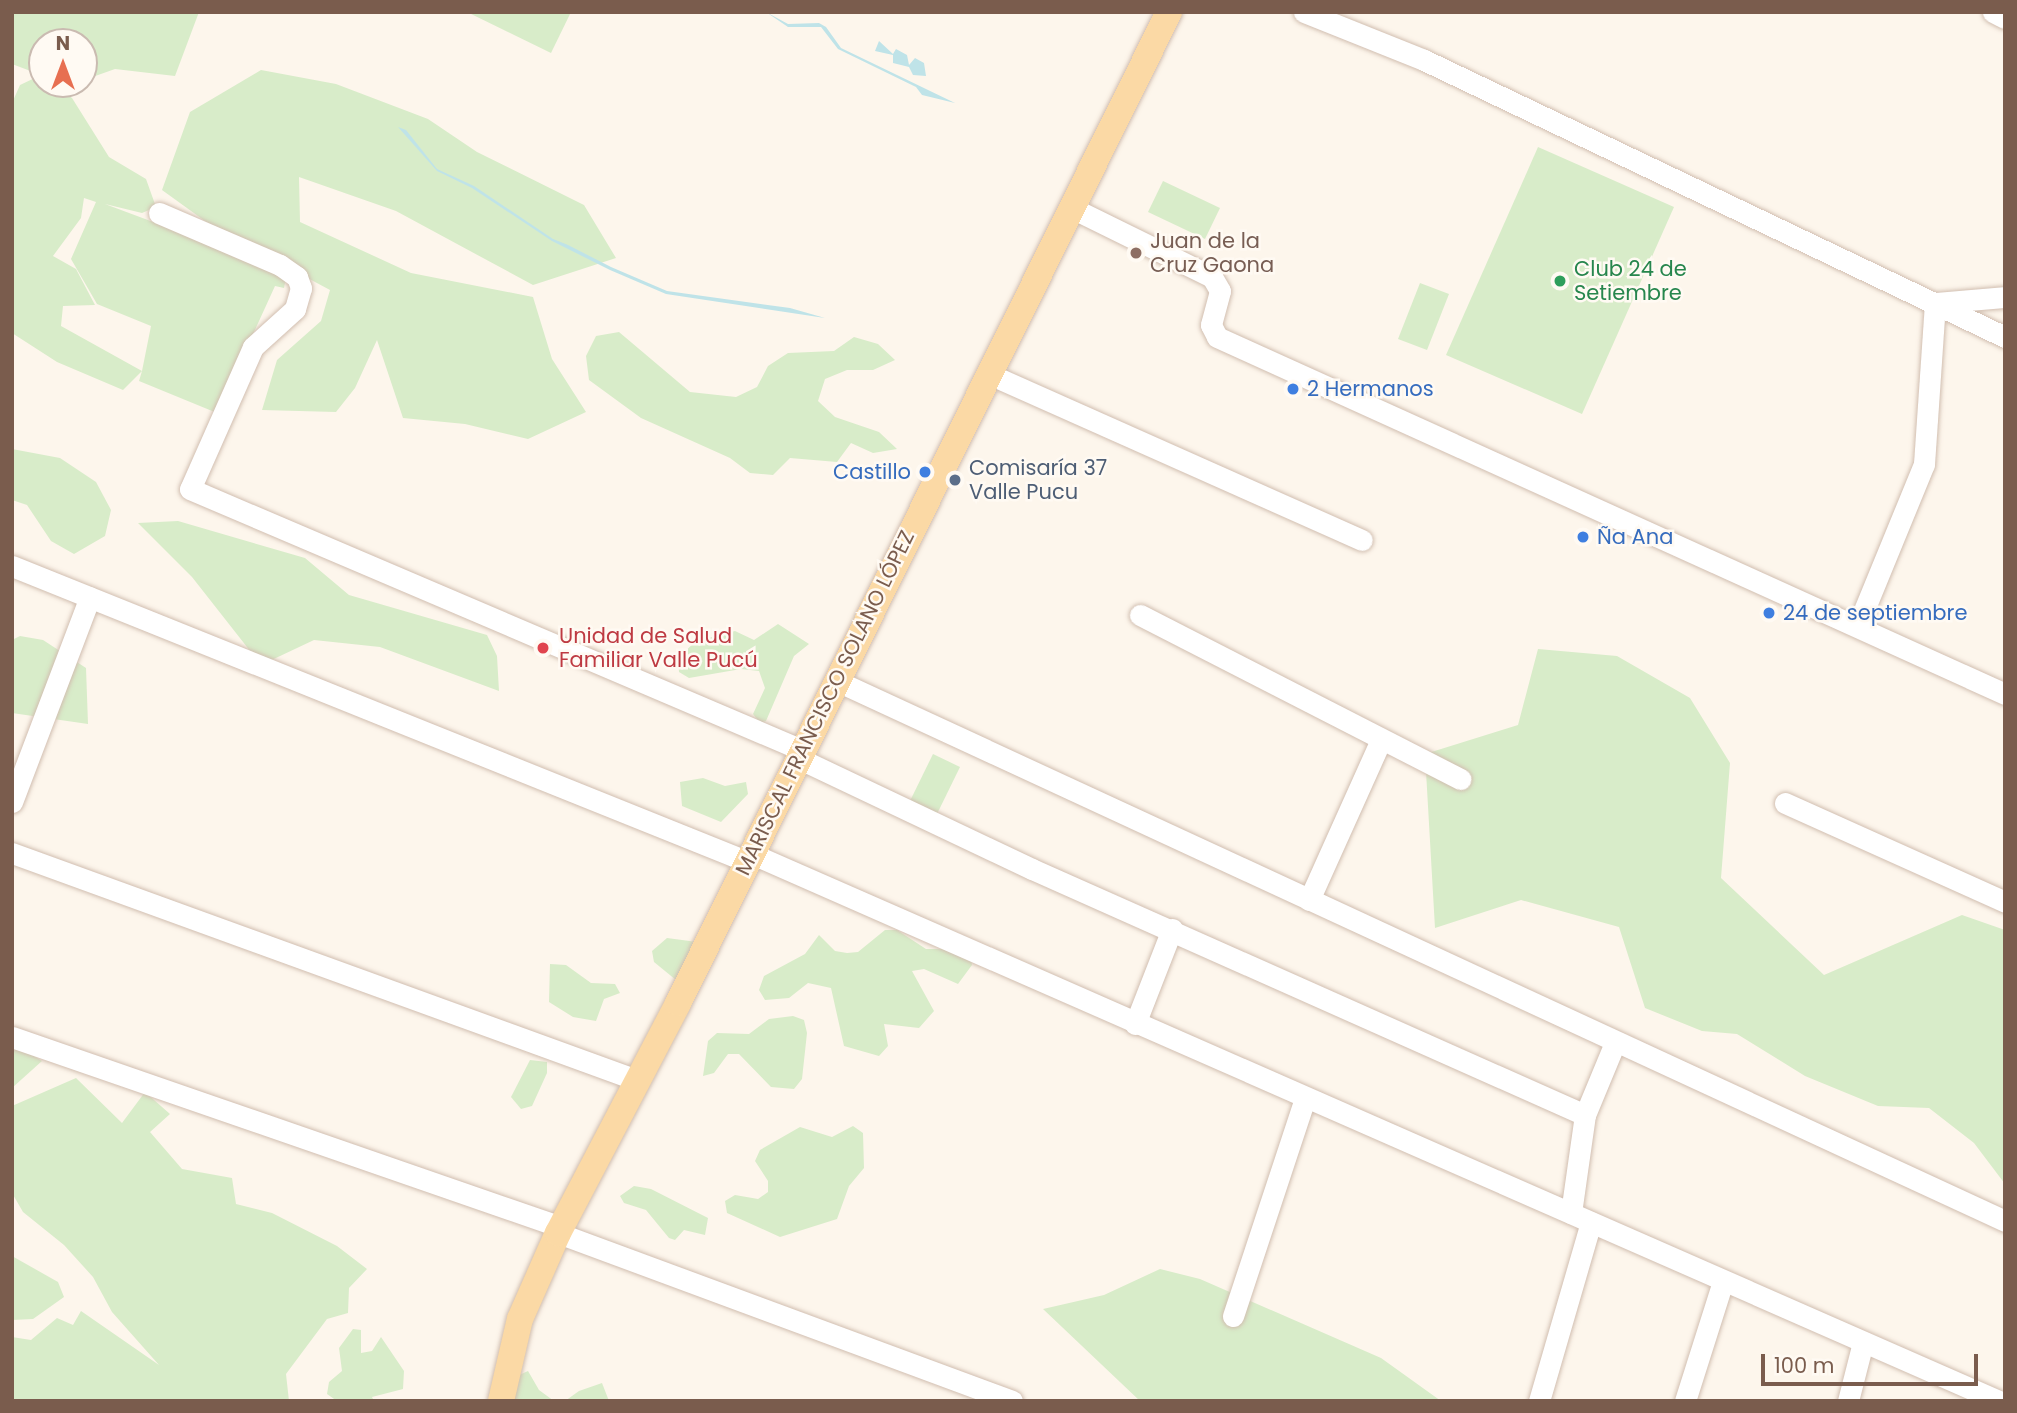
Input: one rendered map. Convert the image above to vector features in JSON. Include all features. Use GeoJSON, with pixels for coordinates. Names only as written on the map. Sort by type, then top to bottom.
{"type":"FeatureCollection","features":[{"type":"Feature","properties":{"kind":"main road","name":"MARISCAL FRANCISCO SOLANO LÓPEZ"},"geometry":{"type":"LineString","coordinates":[[501,1401],[520,1319],[560,1230],[638,1080],[989,374],[1074,209],[1169,12]]}},
{"type":"Feature","properties":{"kind":"street"},"geometry":{"type":"LineString","coordinates":[[1304,12],[1424,60],[2005,337]]}},
{"type":"Feature","properties":{"kind":"street"},"geometry":{"type":"LineString","coordinates":[[1993,12],[2005,18]]}},
{"type":"Feature","properties":{"kind":"street"},"geometry":{"type":"LineString","coordinates":[[1074,209],[1212,277],[1220,291],[1211,325],[1217,337],[1858,625],[2005,694]]}},
{"type":"Feature","properties":{"kind":"street"},"geometry":{"type":"LineString","coordinates":[[159,213],[280,265],[297,277],[301,288],[295,309],[253,347],[190,489],[800,754],[1172,929],[1585,1115]]}},
{"type":"Feature","properties":{"kind":"street"},"geometry":{"type":"LineString","coordinates":[[1935,303],[2005,297]]}},
{"type":"Feature","properties":{"kind":"street"},"geometry":{"type":"LineString","coordinates":[[1858,625],[1924,464],[1935,303]]}},
{"type":"Feature","properties":{"kind":"street"},"geometry":{"type":"LineString","coordinates":[[989,374],[1362,540]]}},
{"type":"Feature","properties":{"kind":"street"},"geometry":{"type":"LineString","coordinates":[[12,566],[748,857],[1998,1401]]}},
{"type":"Feature","properties":{"kind":"street"},"geometry":{"type":"LineString","coordinates":[[12,802],[89,597]]}},
{"type":"Feature","properties":{"kind":"street"},"geometry":{"type":"LineString","coordinates":[[1140,615],[1461,779]]}},
{"type":"Feature","properties":{"kind":"street"},"geometry":{"type":"LineString","coordinates":[[837,681],[1614,1045],[2005,1221]]}},
{"type":"Feature","properties":{"kind":"street"},"geometry":{"type":"LineString","coordinates":[[1309,900],[1381,740]]}},
{"type":"Feature","properties":{"kind":"street"},"geometry":{"type":"LineString","coordinates":[[1786,803],[2005,902]]}},
{"type":"Feature","properties":{"kind":"street"},"geometry":{"type":"LineString","coordinates":[[12,853],[638,1080]]}},
{"type":"Feature","properties":{"kind":"street"},"geometry":{"type":"LineString","coordinates":[[1135,1024],[1172,929]]}},
{"type":"Feature","properties":{"kind":"street"},"geometry":{"type":"LineString","coordinates":[[12,1037],[560,1230],[1012,1401]]}},
{"type":"Feature","properties":{"kind":"street"},"geometry":{"type":"LineString","coordinates":[[1571,1213],[1585,1115],[1614,1045]]}},
{"type":"Feature","properties":{"kind":"street"},"geometry":{"type":"LineString","coordinates":[[1233,1316],[1305,1098]]}},
{"type":"Feature","properties":{"kind":"street"},"geometry":{"type":"LineString","coordinates":[[1539,1401],[1591,1222]]}},
{"type":"Feature","properties":{"kind":"street"},"geometry":{"type":"LineString","coordinates":[[1685,1401],[1723,1281]]}},
{"type":"Feature","properties":{"kind":"street"},"geometry":{"type":"LineString","coordinates":[[1848,1401],[1863,1342]]}},
{"type":"Feature","properties":{"kind":"green space"},"geometry":{"type":"Polygon","coordinates":[[[12,12],[199,12],[175,76],[115,69],[98,75],[98,28],[28,28],[28,70],[12,64],[12,12]]]}},
{"type":"Feature","properties":{"kind":"green space"},"geometry":{"type":"Polygon","coordinates":[[[467,12],[571,12],[551,53],[467,12]]]}},
{"type":"Feature","properties":{"kind":"green space"},"geometry":{"type":"Polygon","coordinates":[[[261,70],[336,84],[428,119],[477,152],[584,205],[616,258],[533,285],[396,211],[299,177],[300,222],[411,273],[533,297],[552,359],[586,412],[528,439],[465,424],[403,418],[377,340],[355,388],[336,412],[262,410],[277,360],[321,321],[330,290],[216,229],[162,190],[190,112],[261,70]]]}},
{"type":"Feature","properties":{"kind":"green space"},"geometry":{"type":"Polygon","coordinates":[[[28,81],[28,98],[72,98],[109,157],[146,179],[156,207],[142,213],[105,204],[287,272],[284,288],[275,286],[217,413],[139,381],[142,371],[123,390],[57,362],[12,333],[12,103],[20,85],[28,81]],[[84,198],[81,218],[53,256],[76,269],[95,305],[63,306],[61,326],[142,371],[151,326],[97,304],[71,259],[96,202],[84,198]]]}},
{"type":"Feature","properties":{"kind":"green space","name":"Club 24 de Setiembre"},"geometry":{"type":"Polygon","coordinates":[[[1538,147],[1674,207],[1582,414],[1446,355],[1538,147]]]}},
{"type":"Feature","properties":{"kind":"green space"},"geometry":{"type":"Polygon","coordinates":[[[1163,181],[1220,208],[1205,239],[1148,212],[1163,181]]]}},
{"type":"Feature","properties":{"kind":"green space"},"geometry":{"type":"Polygon","coordinates":[[[1420,283],[1449,294],[1427,350],[1398,339],[1420,283]]]}},
{"type":"Feature","properties":{"kind":"green space"},"geometry":{"type":"Polygon","coordinates":[[[619,332],[690,392],[736,397],[757,387],[768,366],[788,353],[834,351],[854,337],[878,344],[895,360],[873,370],[847,370],[825,379],[818,401],[835,417],[879,432],[897,449],[873,453],[851,443],[837,462],[790,458],[773,475],[750,473],[730,458],[641,418],[589,380],[586,356],[596,336],[619,332]]]}},
{"type":"Feature","properties":{"kind":"green space"},"geometry":{"type":"Polygon","coordinates":[[[12,449],[60,458],[96,482],[111,510],[105,536],[74,554],[51,541],[27,505],[12,500],[12,449]]]}},
{"type":"Feature","properties":{"kind":"green space"},"geometry":{"type":"Polygon","coordinates":[[[178,521],[305,558],[349,595],[487,635],[497,656],[499,691],[380,647],[314,640],[261,665],[192,577],[138,523],[178,521]]]}},
{"type":"Feature","properties":{"kind":"green space"},"geometry":{"type":"Polygon","coordinates":[[[778,624],[809,644],[794,656],[766,721],[760,723],[753,714],[765,688],[759,671],[741,669],[689,678],[679,672],[678,658],[696,641],[735,631],[754,640],[778,624]]]}},
{"type":"Feature","properties":{"kind":"green space"},"geometry":{"type":"Polygon","coordinates":[[[20,636],[43,640],[86,668],[88,724],[12,713],[12,640],[20,636]]]}},
{"type":"Feature","properties":{"kind":"green space"},"geometry":{"type":"Polygon","coordinates":[[[1538,649],[1617,656],[1690,698],[1730,763],[1721,878],[1824,975],[1962,915],[2005,930],[2005,1184],[1974,1143],[1929,1108],[1878,1106],[1805,1076],[1737,1034],[1702,1031],[1645,1008],[1619,927],[1521,900],[1435,928],[1425,754],[1518,725],[1538,649]]]}},
{"type":"Feature","properties":{"kind":"green space"},"geometry":{"type":"Polygon","coordinates":[[[933,754],[960,767],[936,816],[909,803],[933,754]]]}},
{"type":"Feature","properties":{"kind":"green space"},"geometry":{"type":"Polygon","coordinates":[[[703,778],[725,786],[746,782],[748,794],[721,822],[682,806],[680,782],[703,778]]]}},
{"type":"Feature","properties":{"kind":"green space"},"geometry":{"type":"Polygon","coordinates":[[[885,930],[897,930],[926,949],[960,949],[970,954],[972,965],[958,984],[924,969],[912,971],[934,1011],[919,1028],[884,1024],[888,1046],[879,1056],[844,1046],[831,988],[808,983],[789,998],[765,1000],[759,990],[764,976],[805,954],[819,935],[835,951],[847,953],[858,952],[885,930]]]}},
{"type":"Feature","properties":{"kind":"green space"},"geometry":{"type":"Polygon","coordinates":[[[667,938],[697,942],[676,980],[654,962],[652,951],[667,938]]]}},
{"type":"Feature","properties":{"kind":"green space"},"geometry":{"type":"Polygon","coordinates":[[[550,964],[566,965],[591,983],[615,984],[620,993],[604,999],[596,1021],[573,1017],[549,1002],[550,964]]]}},
{"type":"Feature","properties":{"kind":"green space"},"geometry":{"type":"Polygon","coordinates":[[[793,1016],[804,1020],[807,1033],[802,1079],[794,1089],[771,1087],[739,1054],[728,1054],[714,1073],[703,1076],[708,1041],[717,1033],[749,1034],[769,1019],[793,1016]]]}},
{"type":"Feature","properties":{"kind":"green space"},"geometry":{"type":"Polygon","coordinates":[[[12,1042],[42,1061],[12,1088],[12,1042]]]}},
{"type":"Feature","properties":{"kind":"green space"},"geometry":{"type":"Polygon","coordinates":[[[530,1060],[547,1062],[547,1073],[532,1106],[521,1109],[511,1097],[530,1060]]]}},
{"type":"Feature","properties":{"kind":"green space"},"geometry":{"type":"Polygon","coordinates":[[[76,1078],[122,1123],[145,1092],[170,1114],[150,1132],[182,1169],[232,1178],[236,1204],[272,1213],[337,1246],[367,1269],[349,1288],[348,1313],[327,1319],[286,1374],[289,1401],[12,1401],[12,1337],[31,1340],[57,1318],[73,1325],[81,1311],[159,1365],[112,1312],[93,1277],[64,1245],[23,1212],[12,1193],[12,1106],[76,1078]]]}},
{"type":"Feature","properties":{"kind":"green space"},"geometry":{"type":"Polygon","coordinates":[[[853,1126],[863,1133],[864,1168],[849,1186],[837,1219],[780,1237],[727,1213],[725,1201],[735,1195],[758,1199],[768,1192],[768,1181],[755,1161],[760,1150],[800,1127],[832,1137],[853,1126]]]}},
{"type":"Feature","properties":{"kind":"green space"},"geometry":{"type":"Polygon","coordinates":[[[634,1186],[651,1189],[708,1218],[705,1235],[684,1230],[675,1240],[669,1238],[646,1210],[624,1203],[620,1196],[634,1186]]]}},
{"type":"Feature","properties":{"kind":"green space"},"geometry":{"type":"Polygon","coordinates":[[[12,1256],[58,1282],[64,1297],[33,1319],[12,1320],[12,1256]]]}},
{"type":"Feature","properties":{"kind":"green space"},"geometry":{"type":"Polygon","coordinates":[[[1160,1269],[1200,1279],[1381,1358],[1441,1401],[1140,1401],[1043,1309],[1104,1295],[1160,1269]]]}},
{"type":"Feature","properties":{"kind":"green space"},"geometry":{"type":"Polygon","coordinates":[[[353,1329],[361,1330],[361,1353],[372,1351],[381,1337],[404,1371],[403,1389],[372,1397],[374,1401],[337,1401],[327,1394],[329,1382],[342,1371],[339,1348],[353,1329]]]}},
{"type":"Feature","properties":{"kind":"green space"},"geometry":{"type":"Polygon","coordinates":[[[528,1371],[539,1390],[554,1401],[511,1401],[517,1376],[528,1371]]]}},
{"type":"Feature","properties":{"kind":"green space"},"geometry":{"type":"Polygon","coordinates":[[[602,1383],[609,1401],[565,1401],[579,1391],[602,1383]]]}},
{"type":"Feature","properties":{"kind":"water"},"geometry":{"type":"Polygon","coordinates":[[[766,12],[788,24],[819,23],[826,27],[841,48],[955,103],[922,95],[916,87],[838,49],[821,27],[788,27],[766,12]]]}},
{"type":"Feature","properties":{"kind":"water"},"geometry":{"type":"Polygon","coordinates":[[[879,41],[893,54],[896,49],[907,55],[909,65],[915,58],[924,63],[926,76],[913,75],[909,67],[893,63],[893,55],[875,51],[879,41]]]}},
{"type":"Feature","properties":{"kind":"water"},"geometry":{"type":"Polygon","coordinates":[[[398,127],[406,130],[437,169],[474,186],[553,239],[611,267],[667,291],[790,308],[825,318],[666,294],[610,270],[552,241],[472,188],[437,171],[398,127]]]}},
{"type":"Feature","properties":{"kind":"place","name":"Juan de la Cruz Gaona"},"geometry":{"type":"Point","coordinates":[1136,253]}},
{"type":"Feature","properties":{"kind":"place","name":"Club 24 de Setiembre"},"geometry":{"type":"Point","coordinates":[1560,281]}},
{"type":"Feature","properties":{"kind":"place","name":"2 Hermanos"},"geometry":{"type":"Point","coordinates":[1293,389]}},
{"type":"Feature","properties":{"kind":"place","name":"Castillo"},"geometry":{"type":"Point","coordinates":[925,472]}},
{"type":"Feature","properties":{"kind":"place","name":"Comisaría 37 Valle Pucu"},"geometry":{"type":"Point","coordinates":[955,480]}},
{"type":"Feature","properties":{"kind":"place","name":"Ña Ana"},"geometry":{"type":"Point","coordinates":[1583,537]}},
{"type":"Feature","properties":{"kind":"place","name":"24 de septiembre"},"geometry":{"type":"Point","coordinates":[1769,613]}},
{"type":"Feature","properties":{"kind":"place","name":"Unidad de Salud Familiar Valle Pucú"},"geometry":{"type":"Point","coordinates":[543,648]}}]}
